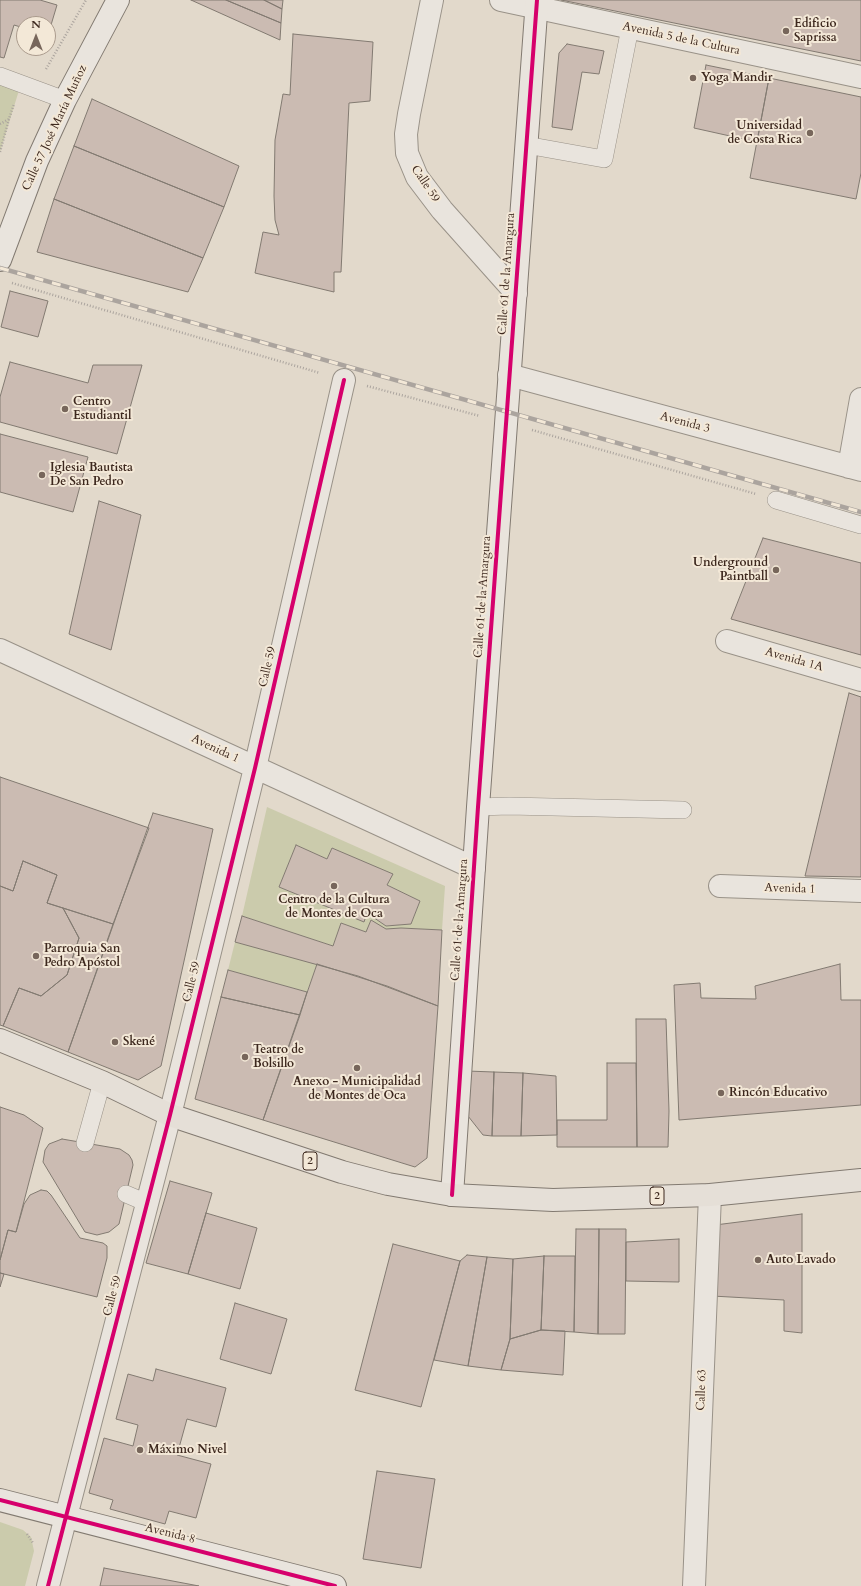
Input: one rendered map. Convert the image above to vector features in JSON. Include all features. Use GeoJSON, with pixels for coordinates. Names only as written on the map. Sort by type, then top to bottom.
{"type":"FeatureCollection","features":[{"type":"Feature","properties":{"kind":"highway","name":"2"},"geometry":{"type":"LineString","coordinates":[[0,1040],[102,1082],[170,1115],[342,1172],[388,1184],[452,1195],[553,1200],[710,1195],[861,1180]]}},
{"type":"Feature","properties":{"kind":"street","name":"Calle 57 José María Muñoz"},"geometry":{"type":"LineString","coordinates":[[0,260],[37,161],[65,100],[118,0]]}},
{"type":"Feature","properties":{"kind":"street","name":"Calle 59"},"geometry":{"type":"LineString","coordinates":[[432,0],[409,114],[406,134],[407,153],[417,177],[442,210],[516,293]]}},
{"type":"Feature","properties":{"kind":"street","name":"Avenida 5 de la Cultura"},"geometry":{"type":"LineString","coordinates":[[500,0],[536,4],[630,28],[861,76]]}},
{"type":"Feature","properties":{"kind":"street","name":"Calle 61 de la Amargura"},"geometry":{"type":"LineString","coordinates":[[452,1195],[505,422],[516,293],[536,4]]}},
{"type":"Feature","properties":{"kind":"street","name":"Avenida 3"},"geometry":{"type":"LineString","coordinates":[[509,375],[855,469]]}},
{"type":"Feature","properties":{"kind":"street","name":"Calle 59"},"geometry":{"type":"LineString","coordinates":[[48,1586],[170,1115],[255,768],[344,380]]}},
{"type":"Feature","properties":{"kind":"street"},"geometry":{"type":"LineString","coordinates":[[855,469],[861,399]]}},
{"type":"Feature","properties":{"kind":"street","name":"Avenida 1A"},"geometry":{"type":"LineString","coordinates":[[727,641],[861,680]]}},
{"type":"Feature","properties":{"kind":"street","name":"Avenida 1"},"geometry":{"type":"LineString","coordinates":[[0,650],[474,868]]}},
{"type":"Feature","properties":{"kind":"street","name":"Avenida 1"},"geometry":{"type":"LineString","coordinates":[[720,886],[861,891]]}},
{"type":"Feature","properties":{"kind":"street","name":"Calle 63"},"geometry":{"type":"LineString","coordinates":[[694,1586],[710,1195]]}},
{"type":"Feature","properties":{"kind":"street","name":"Avenida 8"},"geometry":{"type":"LineString","coordinates":[[0,1500],[65,1518],[334,1586]]}},
{"type":"Feature","properties":{"kind":"lane"},"geometry":{"type":"LineString","coordinates":[[526,146],[604,159],[630,28]]}},
{"type":"Feature","properties":{"kind":"lane"},"geometry":{"type":"LineString","coordinates":[[4,77],[65,100]]}},
{"type":"Feature","properties":{"kind":"lane"},"geometry":{"type":"LineString","coordinates":[[776,500],[861,525]]}},
{"type":"Feature","properties":{"kind":"lane"},"geometry":{"type":"LineString","coordinates":[[478,807],[683,810]]}},
{"type":"Feature","properties":{"kind":"lane"},"geometry":{"type":"LineString","coordinates":[[85,1143],[102,1082]]}},
{"type":"Feature","properties":{"kind":"lane"},"geometry":{"type":"LineString","coordinates":[[126,1194],[147,1203]]}},
{"type":"Feature","properties":{"kind":"path"},"geometry":{"type":"LineString","coordinates":[[0,152],[20,87],[34,81],[45,71],[86,0]]}},
{"type":"Feature","properties":{"kind":"path"},"geometry":{"type":"LineString","coordinates":[[0,124],[9,119]]}},
{"type":"Feature","properties":{"kind":"path"},"geometry":{"type":"LineString","coordinates":[[8,282],[344,380],[505,422],[776,500]]}},
{"type":"Feature","properties":{"kind":"path"},"geometry":{"type":"LineString","coordinates":[[23,1530],[30,1537],[34,1550]]}},
{"type":"Feature","properties":{"kind":"green space"},"geometry":{"type":"Polygon","coordinates":[[[0,81],[20,87],[0,152],[0,81]]]}},
{"type":"Feature","properties":{"kind":"green space"},"geometry":{"type":"Polygon","coordinates":[[[267,807],[445,886],[442,930],[401,928],[366,932],[341,923],[333,946],[242,916],[267,807]],[[296,845],[279,887],[364,922],[367,913],[386,926],[411,924],[420,901],[387,885],[392,874],[332,848],[327,859],[296,845]]]}},
{"type":"Feature","properties":{"kind":"green space"},"geometry":{"type":"Polygon","coordinates":[[[235,942],[317,964],[307,992],[228,970],[235,942]]]}},
{"type":"Feature","properties":{"kind":"green space"},"geometry":{"type":"Polygon","coordinates":[[[0,1522],[23,1530],[31,1537],[34,1551],[25,1586],[0,1586],[0,1522]]]}},
{"type":"Feature","properties":{"kind":"building"},"geometry":{"type":"Polygon","coordinates":[[[0,0],[40,0],[57,5],[54,16],[16,16],[16,26],[14,25],[4,58],[0,57],[0,0]]]}},
{"type":"Feature","properties":{"kind":"building"},"geometry":{"type":"Polygon","coordinates":[[[191,0],[226,0],[281,23],[280,40],[191,0]]]}},
{"type":"Feature","properties":{"kind":"building"},"geometry":{"type":"Polygon","coordinates":[[[226,0],[264,0],[282,9],[281,23],[226,0]]]}},
{"type":"Feature","properties":{"kind":"building"},"geometry":{"type":"Polygon","coordinates":[[[264,0],[283,0],[282,9],[264,0]]]}},
{"type":"Feature","properties":{"kind":"building","name":"Edificio Saprissa"},"geometry":{"type":"Polygon","coordinates":[[[561,0],[861,0],[861,61],[561,0]]]}},
{"type":"Feature","properties":{"kind":"building"},"geometry":{"type":"Polygon","coordinates":[[[293,34],[373,42],[370,101],[349,103],[341,272],[334,272],[334,292],[255,273],[263,232],[279,235],[275,220],[275,140],[283,94],[290,95],[293,34]]]}},
{"type":"Feature","properties":{"kind":"building"},"geometry":{"type":"Polygon","coordinates":[[[567,44],[604,51],[599,74],[582,72],[572,130],[552,127],[559,53],[567,44]]]}},
{"type":"Feature","properties":{"kind":"building"},"geometry":{"type":"Polygon","coordinates":[[[706,65],[769,78],[757,142],[694,128],[706,65]]]}},
{"type":"Feature","properties":{"kind":"building","name":"Universidad de Costa Rica"},"geometry":{"type":"Polygon","coordinates":[[[769,78],[861,97],[861,173],[856,199],[750,178],[769,78]]]}},
{"type":"Feature","properties":{"kind":"building"},"geometry":{"type":"Polygon","coordinates":[[[92,99],[239,166],[224,207],[74,146],[92,99]]]}},
{"type":"Feature","properties":{"kind":"building"},"geometry":{"type":"Polygon","coordinates":[[[74,146],[224,207],[203,258],[54,199],[74,146]]]}},
{"type":"Feature","properties":{"kind":"building"},"geometry":{"type":"Polygon","coordinates":[[[54,199],[203,258],[188,292],[37,252],[54,199]]]}},
{"type":"Feature","properties":{"kind":"building"},"geometry":{"type":"Polygon","coordinates":[[[10,291],[48,301],[38,337],[1,327],[10,291]]]}},
{"type":"Feature","properties":{"kind":"building","name":"Centro Estudiantil"},"geometry":{"type":"Polygon","coordinates":[[[10,362],[88,383],[93,365],[142,365],[117,454],[0,422],[0,397],[10,362]]]}},
{"type":"Feature","properties":{"kind":"building","name":"Iglesia Bautista De San Pedro"},"geometry":{"type":"Polygon","coordinates":[[[0,434],[88,457],[73,512],[0,492],[0,434]]]}},
{"type":"Feature","properties":{"kind":"building"},"geometry":{"type":"Polygon","coordinates":[[[99,501],[141,515],[111,650],[69,634],[99,501]]]}},
{"type":"Feature","properties":{"kind":"building"},"geometry":{"type":"Polygon","coordinates":[[[763,538],[861,563],[861,655],[731,619],[763,538]]]}},
{"type":"Feature","properties":{"kind":"building"},"geometry":{"type":"Polygon","coordinates":[[[849,693],[861,697],[861,877],[805,876],[849,693]]]}},
{"type":"Feature","properties":{"kind":"building"},"geometry":{"type":"Polygon","coordinates":[[[0,777],[149,828],[113,924],[47,903],[57,875],[23,861],[13,891],[0,886],[0,777]]]}},
{"type":"Feature","properties":{"kind":"building"},"geometry":{"type":"Polygon","coordinates":[[[153,813],[213,829],[161,1066],[138,1080],[68,1052],[153,813]]]}},
{"type":"Feature","properties":{"kind":"building","name":"Centro de la Cultura de Montes de Oca"},"geometry":{"type":"Polygon","coordinates":[[[296,845],[327,859],[332,848],[393,874],[387,885],[420,901],[411,924],[386,926],[367,913],[364,922],[279,887],[296,845]]]}},
{"type":"Feature","properties":{"kind":"building","name":"Parroquia San Pedro Apóstol"},"geometry":{"type":"Polygon","coordinates":[[[23,861],[57,875],[47,903],[63,908],[79,938],[67,975],[41,996],[19,988],[3,1026],[0,1025],[0,886],[13,891],[23,861]]]}},
{"type":"Feature","properties":{"kind":"building"},"geometry":{"type":"Polygon","coordinates":[[[63,908],[113,924],[68,1052],[3,1026],[19,988],[41,996],[67,975],[79,938],[63,908]]]}},
{"type":"Feature","properties":{"kind":"building"},"geometry":{"type":"Polygon","coordinates":[[[242,916],[333,946],[341,923],[366,932],[371,920],[386,929],[401,928],[442,930],[438,1006],[358,976],[235,942],[242,916]]]}},
{"type":"Feature","properties":{"kind":"building","name":"Anexo - Municipalidad de Montes de Oca"},"geometry":{"type":"Polygon","coordinates":[[[317,964],[387,986],[438,1006],[427,1158],[415,1167],[263,1120],[317,964]]]}},
{"type":"Feature","properties":{"kind":"building"},"geometry":{"type":"Polygon","coordinates":[[[840,964],[841,1000],[861,1000],[861,1105],[679,1120],[674,985],[700,983],[701,998],[756,999],[755,986],[840,964]]]}},
{"type":"Feature","properties":{"kind":"building"},"geometry":{"type":"Polygon","coordinates":[[[228,970],[307,992],[300,1015],[221,997],[228,970]]]}},
{"type":"Feature","properties":{"kind":"building","name":"Teatro de Bolsillo"},"geometry":{"type":"Polygon","coordinates":[[[221,997],[300,1015],[263,1120],[195,1099],[221,997]]]}},
{"type":"Feature","properties":{"kind":"building"},"geometry":{"type":"Polygon","coordinates":[[[636,1019],[666,1019],[669,1111],[668,1147],[637,1147],[636,1019]]]}},
{"type":"Feature","properties":{"kind":"building"},"geometry":{"type":"Polygon","coordinates":[[[607,1063],[636,1063],[637,1147],[557,1147],[557,1120],[607,1120],[607,1063]]]}},
{"type":"Feature","properties":{"kind":"building"},"geometry":{"type":"Polygon","coordinates":[[[467,1071],[494,1072],[492,1136],[483,1135],[468,1116],[467,1071]]]}},
{"type":"Feature","properties":{"kind":"building"},"geometry":{"type":"Polygon","coordinates":[[[494,1072],[523,1073],[521,1136],[492,1136],[494,1072]]]}},
{"type":"Feature","properties":{"kind":"building"},"geometry":{"type":"Polygon","coordinates":[[[523,1073],[556,1076],[557,1135],[521,1136],[523,1073]]]}},
{"type":"Feature","properties":{"kind":"building"},"geometry":{"type":"Polygon","coordinates":[[[0,1107],[24,1115],[43,1128],[16,1232],[8,1230],[0,1260],[0,1107]]]}},
{"type":"Feature","properties":{"kind":"building"},"geometry":{"type":"Polygon","coordinates":[[[62,1139],[120,1149],[129,1155],[132,1160],[133,1165],[119,1224],[109,1232],[97,1235],[85,1232],[43,1162],[45,1150],[49,1144],[62,1139]]]}},
{"type":"Feature","properties":{"kind":"building"},"geometry":{"type":"Polygon","coordinates":[[[170,1181],[212,1193],[188,1274],[146,1263],[170,1181]]]}},
{"type":"Feature","properties":{"kind":"building"},"geometry":{"type":"Polygon","coordinates":[[[41,1190],[47,1191],[51,1195],[80,1238],[103,1243],[107,1246],[107,1258],[97,1297],[0,1273],[0,1260],[8,1230],[16,1232],[24,1204],[30,1195],[41,1190]]]}},
{"type":"Feature","properties":{"kind":"building"},"geometry":{"type":"Polygon","coordinates":[[[206,1213],[257,1228],[240,1289],[188,1274],[206,1213]]]}},
{"type":"Feature","properties":{"kind":"building","name":"Auto Lavado"},"geometry":{"type":"Polygon","coordinates":[[[802,1214],[802,1333],[784,1331],[784,1300],[712,1296],[715,1225],[802,1214]]]}},
{"type":"Feature","properties":{"kind":"building"},"geometry":{"type":"Polygon","coordinates":[[[576,1229],[599,1229],[598,1334],[574,1332],[576,1229]]]}},
{"type":"Feature","properties":{"kind":"building"},"geometry":{"type":"Polygon","coordinates":[[[599,1229],[626,1229],[625,1334],[598,1334],[599,1229]]]}},
{"type":"Feature","properties":{"kind":"building"},"geometry":{"type":"Polygon","coordinates":[[[679,1239],[679,1282],[626,1281],[626,1242],[679,1239]]]}},
{"type":"Feature","properties":{"kind":"building"},"geometry":{"type":"Polygon","coordinates":[[[393,1244],[460,1261],[421,1407],[355,1390],[393,1244]]]}},
{"type":"Feature","properties":{"kind":"building"},"geometry":{"type":"Polygon","coordinates":[[[467,1255],[487,1257],[468,1366],[434,1360],[460,1261],[467,1255]]]}},
{"type":"Feature","properties":{"kind":"building"},"geometry":{"type":"Polygon","coordinates":[[[544,1256],[575,1256],[574,1332],[541,1330],[544,1256]]]}},
{"type":"Feature","properties":{"kind":"building"},"geometry":{"type":"Polygon","coordinates":[[[544,1256],[541,1330],[510,1339],[513,1259],[544,1256]]]}},
{"type":"Feature","properties":{"kind":"building"},"geometry":{"type":"Polygon","coordinates":[[[487,1257],[513,1259],[510,1339],[501,1370],[468,1366],[487,1257]]]}},
{"type":"Feature","properties":{"kind":"building"},"geometry":{"type":"Polygon","coordinates":[[[0,1273],[4,1274],[0,1287],[0,1273]]]}},
{"type":"Feature","properties":{"kind":"building"},"geometry":{"type":"Polygon","coordinates":[[[235,1303],[287,1319],[271,1374],[220,1359],[235,1303]]]}},
{"type":"Feature","properties":{"kind":"building"},"geometry":{"type":"Polygon","coordinates":[[[541,1330],[565,1331],[563,1375],[501,1370],[510,1339],[541,1330]]]}},
{"type":"Feature","properties":{"kind":"building","name":"Máximo Nivel"},"geometry":{"type":"Polygon","coordinates":[[[156,1369],[226,1388],[216,1427],[187,1419],[177,1455],[211,1464],[196,1518],[169,1511],[165,1524],[110,1509],[113,1500],[89,1493],[104,1438],[133,1446],[138,1425],[116,1419],[128,1374],[153,1381],[156,1369]]]}},
{"type":"Feature","properties":{"kind":"building"},"geometry":{"type":"Polygon","coordinates":[[[377,1471],[435,1479],[421,1568],[363,1559],[377,1471]]]}},
{"type":"Feature","properties":{"kind":"building"},"geometry":{"type":"Polygon","coordinates":[[[104,1568],[199,1586],[100,1586],[104,1568]]]}},
{"type":"Feature","properties":{"kind":"railway"},"geometry":{"type":"LineString","coordinates":[[0,268],[861,512]]}},
{"type":"Feature","properties":{"kind":"cycle path"},"geometry":{"type":"LineString","coordinates":[[452,1195],[478,807],[537,0]]}},
{"type":"Feature","properties":{"kind":"cycle path"},"geometry":{"type":"LineString","coordinates":[[48,1586],[170,1115],[255,768],[344,380]]}},
{"type":"Feature","properties":{"kind":"cycle path"},"geometry":{"type":"LineString","coordinates":[[0,1500],[335,1586]]}},
{"type":"Feature","properties":{"kind":"place","name":"Edificio Saprissa"},"geometry":{"type":"Point","coordinates":[786,31]}},
{"type":"Feature","properties":{"kind":"place","name":"Yoga Mandir"},"geometry":{"type":"Point","coordinates":[693,78]}},
{"type":"Feature","properties":{"kind":"place","name":"Universidad de Costa Rica"},"geometry":{"type":"Point","coordinates":[810,133]}},
{"type":"Feature","properties":{"kind":"place","name":"Centro Estudiantil"},"geometry":{"type":"Point","coordinates":[65,409]}},
{"type":"Feature","properties":{"kind":"place","name":"Iglesia Bautista De San Pedro"},"geometry":{"type":"Point","coordinates":[42,475]}},
{"type":"Feature","properties":{"kind":"place","name":"Underground Paintball"},"geometry":{"type":"Point","coordinates":[776,570]}},
{"type":"Feature","properties":{"kind":"place","name":"Centro de la Cultura de Montes de Oca"},"geometry":{"type":"Point","coordinates":[334,886]}},
{"type":"Feature","properties":{"kind":"place","name":"Parroquia San Pedro Apóstol"},"geometry":{"type":"Point","coordinates":[36,956]}},
{"type":"Feature","properties":{"kind":"place","name":"Skené"},"geometry":{"type":"Point","coordinates":[115,1042]}},
{"type":"Feature","properties":{"kind":"place","name":"Teatro de Bolsillo"},"geometry":{"type":"Point","coordinates":[245,1057]}},
{"type":"Feature","properties":{"kind":"place","name":"Anexo - Municipalidad de Montes de Oca"},"geometry":{"type":"Point","coordinates":[357,1068]}},
{"type":"Feature","properties":{"kind":"place","name":"Rincón Educativo"},"geometry":{"type":"Point","coordinates":[721,1093]}},
{"type":"Feature","properties":{"kind":"place","name":"Auto Lavado"},"geometry":{"type":"Point","coordinates":[758,1260]}},
{"type":"Feature","properties":{"kind":"place","name":"Máximo Nivel"},"geometry":{"type":"Point","coordinates":[140,1450]}}]}
